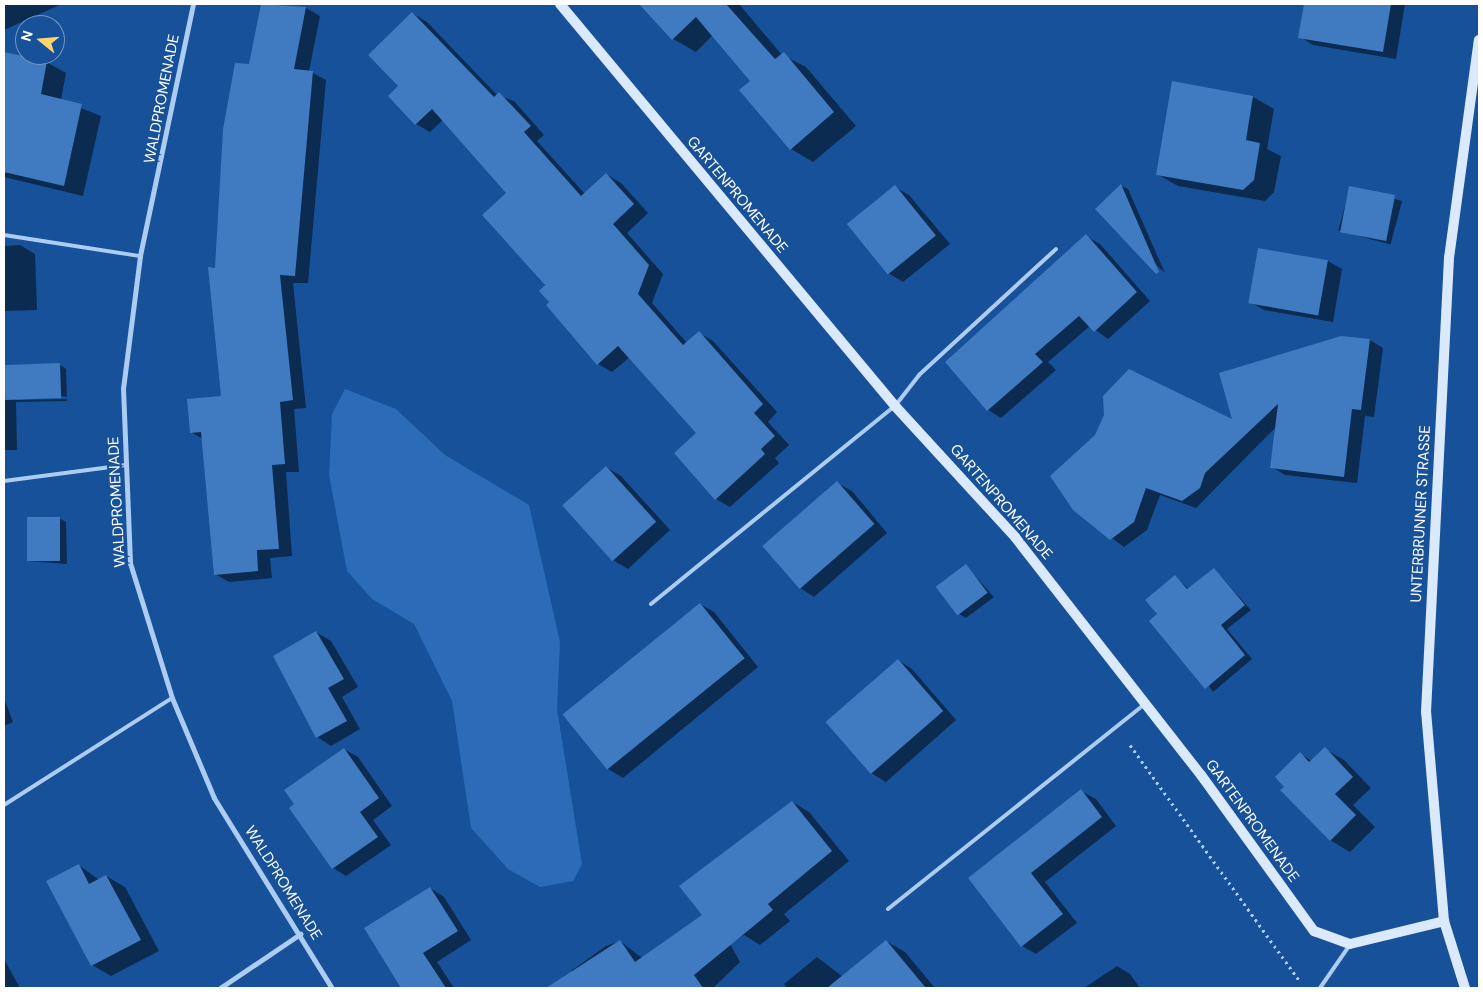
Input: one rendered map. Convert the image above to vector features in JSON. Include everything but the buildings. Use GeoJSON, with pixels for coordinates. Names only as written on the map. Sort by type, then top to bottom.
{"type":"FeatureCollection","features":[{"type":"Feature","properties":{"kind":"street","name":"WALDPROMENADE"},"geometry":{"type":"LineString","coordinates":[[193,4],[140,256],[123,388],[130,563],[172,698],[214,798],[332,988]]}},
{"type":"Feature","properties":{"kind":"street","name":"GARTENPROMENADE"},"geometry":{"type":"LineString","coordinates":[[560,4],[895,406],[1015,537],[1146,704],[1314,931],[1350,944]]}},
{"type":"Feature","properties":{"kind":"street","name":"UNTERBRUNNER STRASSE"},"geometry":{"type":"LineString","coordinates":[[1465,988],[1444,921],[1426,712],[1449,258],[1479,40]]}},
{"type":"Feature","properties":{"kind":"street"},"geometry":{"type":"LineString","coordinates":[[1350,944],[1444,921]]}},
{"type":"Feature","properties":{"kind":"street"},"geometry":{"type":"LineString","coordinates":[[220,988],[300,934]]}},
{"type":"Feature","properties":{"kind":"lane"},"geometry":{"type":"LineString","coordinates":[[4,235],[140,256]]}},
{"type":"Feature","properties":{"kind":"lane"},"geometry":{"type":"LineString","coordinates":[[651,604],[895,406],[919,375],[1056,250]]}},
{"type":"Feature","properties":{"kind":"lane"},"geometry":{"type":"LineString","coordinates":[[4,481],[126,464]]}},
{"type":"Feature","properties":{"kind":"lane"},"geometry":{"type":"LineString","coordinates":[[4,805],[172,698]]}},
{"type":"Feature","properties":{"kind":"lane"},"geometry":{"type":"LineString","coordinates":[[888,909],[1146,704]]}},
{"type":"Feature","properties":{"kind":"lane"},"geometry":{"type":"LineString","coordinates":[[1320,988],[1350,944]]}},
{"type":"Feature","properties":{"kind":"path"},"geometry":{"type":"LineString","coordinates":[[1117,727],[1305,988]]}},
{"type":"Feature","properties":{"kind":"shaded area"},"geometry":{"type":"Polygon","coordinates":[[[345,389],[396,409],[445,455],[529,505],[560,642],[557,709],[582,864],[573,881],[540,887],[508,869],[471,828],[452,701],[414,624],[372,599],[347,571],[329,475],[332,414],[345,389]]]}}]}
